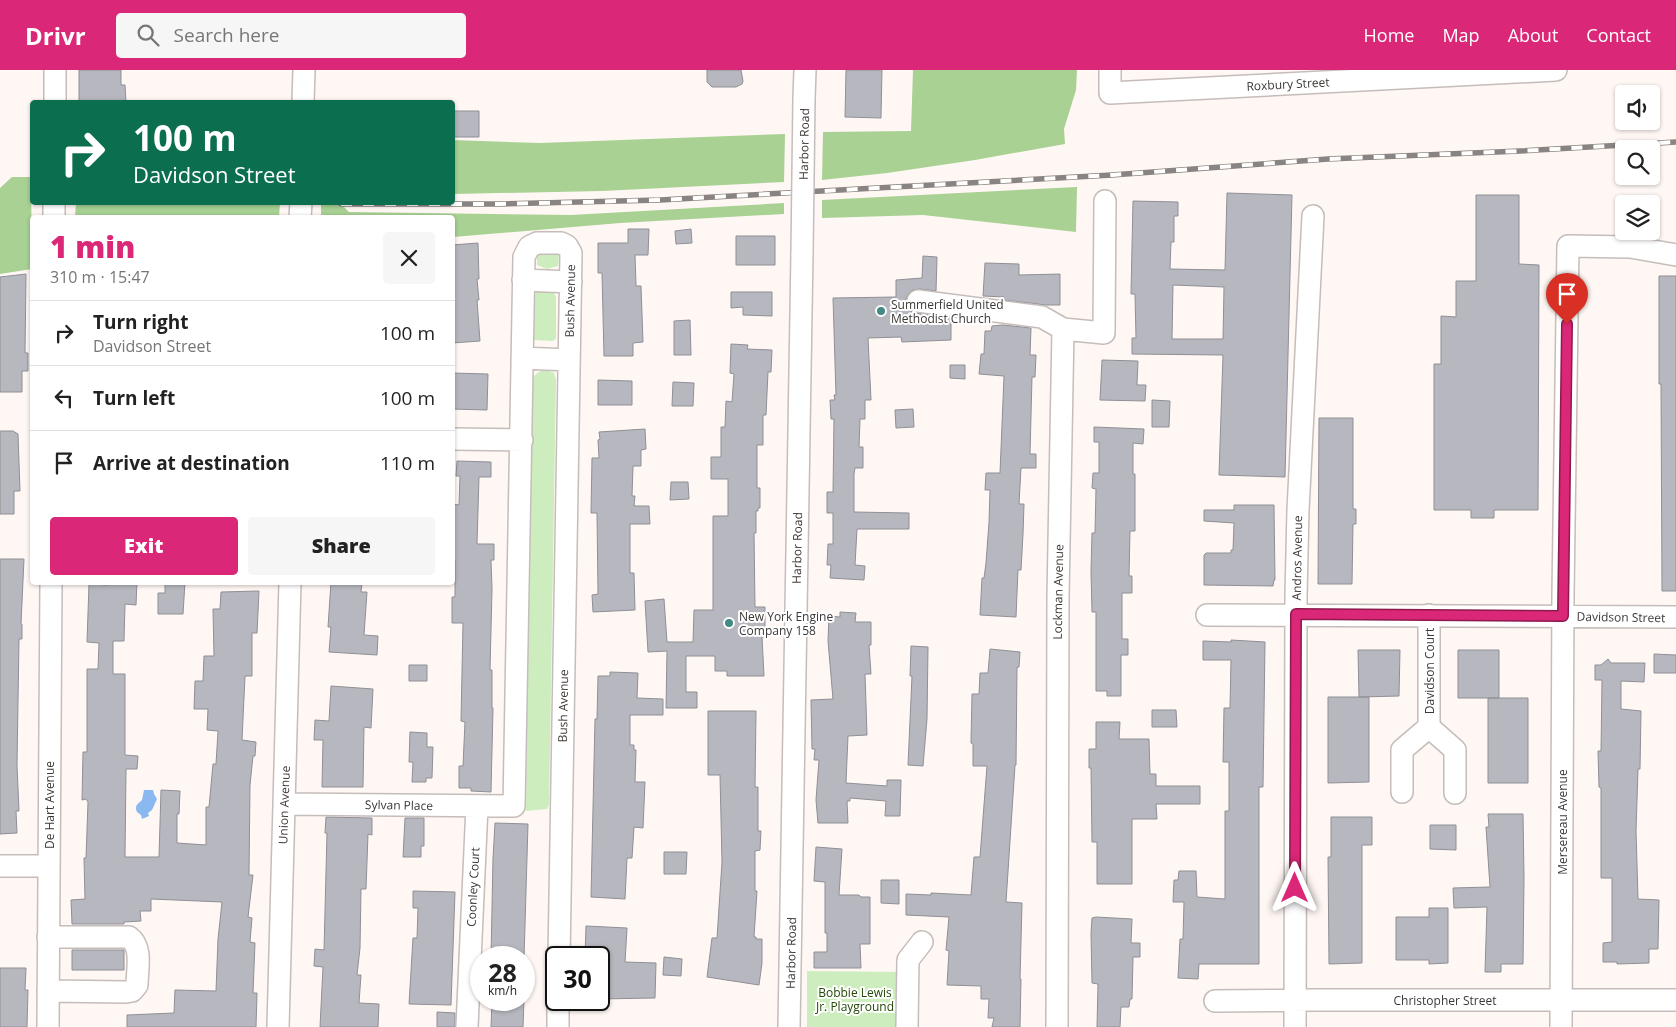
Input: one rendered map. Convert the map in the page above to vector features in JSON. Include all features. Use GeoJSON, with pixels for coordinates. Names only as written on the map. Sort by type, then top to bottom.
{"type":"FeatureCollection","features":[{"type":"Feature","properties":{"kind":"street"},"geometry":{"type":"LineString","coordinates":[[55,70],[55,100]]}},
{"type":"Feature","properties":{"kind":"street"},"geometry":{"type":"LineString","coordinates":[[303,100],[304,70]]}},
{"type":"Feature","properties":{"kind":"street","name":"Harbor Road"},"geometry":{"type":"LineString","coordinates":[[789,1027],[805,70]]}},
{"type":"Feature","properties":{"kind":"street","name":"Roxbury Street"},"geometry":{"type":"LineString","coordinates":[[1110,70],[1110,94],[1556,70]]}},
{"type":"Feature","properties":{"kind":"street"},"geometry":{"type":"LineString","coordinates":[[918,301],[1042,317],[1063,329],[1104,333],[1105,201]]}},
{"type":"Feature","properties":{"kind":"street","name":"Andros Avenue"},"geometry":{"type":"LineString","coordinates":[[1295,1027],[1298,510],[1313,216]]}},
{"type":"Feature","properties":{"kind":"street","name":"Bush Avenue"},"geometry":{"type":"LineString","coordinates":[[514,806],[524,257],[529,247],[537,243],[554,242],[567,246],[571,253],[559,946]]}},
{"type":"Feature","properties":{"kind":"street","name":"Mersereau Avenue"},"geometry":{"type":"LineString","coordinates":[[1561,1027],[1563,616],[1568,246],[1630,247],[1676,255]]}},
{"type":"Feature","properties":{"kind":"street"},"geometry":{"type":"LineString","coordinates":[[523,280],[570,282]]}},
{"type":"Feature","properties":{"kind":"street","name":"Lockman Avenue"},"geometry":{"type":"LineString","coordinates":[[1057,1027],[1058,597],[1063,329]]}},
{"type":"Feature","properties":{"kind":"street"},"geometry":{"type":"LineString","coordinates":[[522,358],[569,360]]}},
{"type":"Feature","properties":{"kind":"street"},"geometry":{"type":"LineString","coordinates":[[455,438],[522,440]]}},
{"type":"Feature","properties":{"kind":"street","name":"De Hart Avenue"},"geometry":{"type":"LineString","coordinates":[[48,1027],[51,585]]}},
{"type":"Feature","properties":{"kind":"street","name":"Union Avenue"},"geometry":{"type":"LineString","coordinates":[[278,1027],[290,585]]}},
{"type":"Feature","properties":{"kind":"street","name":"Davidson Street"},"geometry":{"type":"LineString","coordinates":[[1207,615],[1676,617]]}},
{"type":"Feature","properties":{"kind":"street","name":"Davidson Court"},"geometry":{"type":"LineString","coordinates":[[1429,615],[1429,727],[1455,750],[1455,793]]}},
{"type":"Feature","properties":{"kind":"street","name":"Davidson Court"},"geometry":{"type":"LineString","coordinates":[[1402,792],[1402,750],[1429,727]]}},
{"type":"Feature","properties":{"kind":"street","name":"Sylvan Place"},"geometry":{"type":"LineString","coordinates":[[284,804],[514,806]]}},
{"type":"Feature","properties":{"kind":"street","name":"Coonley Court"},"geometry":{"type":"LineString","coordinates":[[467,1027],[477,806]]}},
{"type":"Feature","properties":{"kind":"street"},"geometry":{"type":"LineString","coordinates":[[0,866],[49,866]]}},
{"type":"Feature","properties":{"kind":"street"},"geometry":{"type":"LineString","coordinates":[[48,937],[130,937],[135,941],[138,948],[137,985],[132,991],[48,991]]}},
{"type":"Feature","properties":{"kind":"street"},"geometry":{"type":"LineString","coordinates":[[907,1027],[908,960],[922,942]]}},
{"type":"Feature","properties":{"kind":"street","name":"Christopher Street"},"geometry":{"type":"LineString","coordinates":[[1215,1001],[1676,1000]]}},
{"type":"Feature","properties":{"kind":"street"},"geometry":{"type":"LineString","coordinates":[[558,1011],[558,1027]]}},
{"type":"Feature","properties":{"kind":"green space"},"geometry":{"type":"Polygon","coordinates":[[[913,70],[1077,70],[1076,90],[1064,129],[1065,144],[975,160],[822,180],[823,132],[911,131],[913,70]]]}},
{"type":"Feature","properties":{"kind":"green space"},"geometry":{"type":"Polygon","coordinates":[[[785,134],[784,182],[602,191],[455,194],[455,140],[540,143],[785,134]]]}},
{"type":"Feature","properties":{"kind":"green space"},"geometry":{"type":"Polygon","coordinates":[[[12,177],[30,177],[30,269],[0,274],[0,188],[12,177]]]}},
{"type":"Feature","properties":{"kind":"green space"},"geometry":{"type":"Polygon","coordinates":[[[1077,187],[1076,232],[923,215],[822,218],[822,200],[1077,187]]]}},
{"type":"Feature","properties":{"kind":"green space"},"geometry":{"type":"Polygon","coordinates":[[[784,203],[784,214],[620,223],[455,237],[455,215],[321,215],[321,205],[342,205],[349,212],[571,215],[784,203]]]}},
{"type":"Feature","properties":{"kind":"green space"},"geometry":{"type":"Polygon","coordinates":[[[76,205],[280,205],[279,215],[75,215],[76,205]]]}},
{"type":"Feature","properties":{"kind":"green space"},"geometry":{"type":"Polygon","coordinates":[[[537,253],[559,253],[558,266],[547,269],[537,265],[537,253]]]}},
{"type":"Feature","properties":{"kind":"green space"},"geometry":{"type":"Polygon","coordinates":[[[537,291],[552,291],[556,296],[556,339],[553,341],[533,340],[534,297],[537,291]]]}},
{"type":"Feature","properties":{"kind":"green space"},"geometry":{"type":"Polygon","coordinates":[[[546,370],[554,373],[556,380],[549,805],[547,809],[526,811],[530,386],[535,375],[546,370]]]}},
{"type":"Feature","properties":{"kind":"green space","name":"Bobbie Lewis Jr. Playground"},"geometry":{"type":"Polygon","coordinates":[[[807,971],[903,972],[903,1027],[807,1027],[807,971]]]}},
{"type":"Feature","properties":{"kind":"water"},"geometry":{"type":"Polygon","coordinates":[[[144,790],[153,790],[157,799],[152,810],[148,813],[149,816],[142,819],[136,808],[142,800],[144,790]]]}},
{"type":"Feature","properties":{"kind":"building"},"geometry":{"type":"Polygon","coordinates":[[[79,70],[121,70],[121,85],[125,85],[126,100],[79,100],[79,70]]]}},
{"type":"Feature","properties":{"kind":"building"},"geometry":{"type":"Polygon","coordinates":[[[707,70],[741,70],[742,84],[736,87],[712,87],[707,82],[707,70]]]}},
{"type":"Feature","properties":{"kind":"building"},"geometry":{"type":"Polygon","coordinates":[[[846,70],[882,70],[881,118],[845,117],[846,70]]]}},
{"type":"Feature","properties":{"kind":"building"},"geometry":{"type":"Polygon","coordinates":[[[455,111],[479,111],[479,137],[455,137],[455,111]]]}},
{"type":"Feature","properties":{"kind":"building"},"geometry":{"type":"Polygon","coordinates":[[[1227,193],[1292,195],[1285,477],[1219,475],[1223,355],[1132,354],[1132,338],[1136,338],[1135,294],[1131,294],[1133,201],[1178,202],[1178,216],[1174,216],[1174,242],[1171,242],[1170,269],[1225,270],[1227,193]],[[1173,285],[1172,339],[1223,339],[1224,287],[1173,285]]]}},
{"type":"Feature","properties":{"kind":"building"},"geometry":{"type":"Polygon","coordinates":[[[1476,195],[1519,195],[1519,264],[1539,265],[1538,510],[1494,510],[1494,518],[1471,518],[1471,510],[1434,510],[1434,364],[1441,364],[1441,316],[1456,317],[1456,281],[1476,281],[1476,195]]]}},
{"type":"Feature","properties":{"kind":"building"},"geometry":{"type":"Polygon","coordinates":[[[628,229],[649,229],[648,255],[635,255],[636,286],[641,286],[643,342],[633,343],[633,356],[604,356],[602,273],[598,273],[598,243],[628,243],[628,229]]]}},
{"type":"Feature","properties":{"kind":"building"},"geometry":{"type":"Polygon","coordinates":[[[691,229],[692,243],[676,244],[675,231],[691,229]]]}},
{"type":"Feature","properties":{"kind":"building"},"geometry":{"type":"Polygon","coordinates":[[[736,236],[775,236],[775,265],[736,265],[736,236]]]}},
{"type":"Feature","properties":{"kind":"building"},"geometry":{"type":"Polygon","coordinates":[[[478,243],[479,279],[477,279],[479,300],[477,300],[480,341],[455,343],[455,245],[478,243]]]}},
{"type":"Feature","properties":{"kind":"building"},"geometry":{"type":"Polygon","coordinates":[[[923,256],[937,257],[936,291],[913,290],[908,294],[906,305],[910,311],[916,313],[951,318],[951,340],[902,342],[901,337],[868,338],[871,400],[865,400],[865,419],[860,419],[859,447],[863,447],[863,468],[855,468],[854,474],[854,512],[909,513],[909,529],[857,529],[855,565],[865,566],[864,580],[830,578],[831,565],[827,565],[828,544],[833,544],[833,513],[827,513],[827,492],[833,492],[834,419],[831,419],[830,400],[835,400],[834,395],[836,395],[833,298],[896,297],[896,280],[922,278],[923,256]]]}},
{"type":"Feature","properties":{"kind":"building"},"geometry":{"type":"Polygon","coordinates":[[[985,263],[1019,264],[1019,275],[1060,274],[1060,305],[1046,305],[1004,300],[1004,297],[983,296],[985,263]]]}},
{"type":"Feature","properties":{"kind":"building"},"geometry":{"type":"Polygon","coordinates":[[[26,274],[25,353],[28,353],[28,371],[22,371],[22,392],[0,392],[0,277],[26,274]]]}},
{"type":"Feature","properties":{"kind":"building"},"geometry":{"type":"Polygon","coordinates":[[[1659,276],[1676,276],[1676,591],[1662,591],[1659,276]]]}},
{"type":"Feature","properties":{"kind":"building"},"geometry":{"type":"Polygon","coordinates":[[[731,292],[772,292],[772,316],[743,315],[743,307],[731,308],[731,292]]]}},
{"type":"Feature","properties":{"kind":"building"},"geometry":{"type":"Polygon","coordinates":[[[690,320],[691,355],[674,355],[674,321],[690,320]]]}},
{"type":"Feature","properties":{"kind":"building"},"geometry":{"type":"Polygon","coordinates":[[[1003,325],[1031,328],[1030,355],[1036,355],[1035,377],[1032,377],[1030,454],[1036,454],[1036,468],[1021,468],[1019,504],[1024,504],[1023,534],[1021,570],[1018,570],[1016,617],[980,615],[982,578],[984,578],[986,563],[989,522],[990,490],[985,490],[986,473],[1000,473],[1004,376],[979,374],[981,354],[984,354],[985,331],[991,331],[992,326],[1003,325]]]}},
{"type":"Feature","properties":{"kind":"building"},"geometry":{"type":"Polygon","coordinates":[[[731,344],[748,345],[747,349],[772,350],[771,372],[768,372],[766,415],[763,415],[763,445],[757,445],[757,488],[760,488],[760,508],[756,511],[756,533],[754,533],[755,607],[765,607],[765,637],[762,637],[764,676],[727,676],[727,671],[715,671],[715,656],[686,656],[686,692],[697,692],[697,708],[666,708],[667,651],[648,652],[645,601],[664,599],[667,642],[693,642],[694,610],[713,610],[713,516],[728,516],[728,479],[711,479],[711,457],[721,457],[721,427],[725,427],[726,401],[732,402],[734,374],[730,373],[731,344]]]}},
{"type":"Feature","properties":{"kind":"building"},"geometry":{"type":"Polygon","coordinates":[[[1102,360],[1138,361],[1137,385],[1146,385],[1145,401],[1100,400],[1102,360]]]}},
{"type":"Feature","properties":{"kind":"building"},"geometry":{"type":"Polygon","coordinates":[[[950,365],[965,365],[965,379],[950,378],[950,365]]]}},
{"type":"Feature","properties":{"kind":"building"},"geometry":{"type":"Polygon","coordinates":[[[455,373],[488,374],[487,410],[455,409],[455,373]]]}},
{"type":"Feature","properties":{"kind":"building"},"geometry":{"type":"Polygon","coordinates":[[[598,380],[632,381],[632,405],[598,405],[598,380]]]}},
{"type":"Feature","properties":{"kind":"building"},"geometry":{"type":"Polygon","coordinates":[[[673,382],[694,383],[693,406],[672,406],[673,382]]]}},
{"type":"Feature","properties":{"kind":"building"},"geometry":{"type":"Polygon","coordinates":[[[1152,400],[1170,401],[1169,427],[1152,427],[1152,400]]]}},
{"type":"Feature","properties":{"kind":"building"},"geometry":{"type":"Polygon","coordinates":[[[913,409],[914,427],[896,428],[895,410],[913,409]]]}},
{"type":"Feature","properties":{"kind":"building"},"geometry":{"type":"Polygon","coordinates":[[[1319,418],[1353,418],[1353,509],[1356,509],[1356,524],[1353,524],[1352,584],[1318,584],[1319,418]]]}},
{"type":"Feature","properties":{"kind":"building"},"geometry":{"type":"Polygon","coordinates":[[[1094,427],[1144,429],[1143,444],[1133,443],[1135,531],[1130,531],[1129,576],[1132,576],[1132,593],[1122,593],[1122,639],[1128,639],[1128,655],[1121,655],[1121,696],[1107,696],[1107,691],[1096,691],[1096,612],[1092,612],[1091,571],[1092,533],[1095,533],[1096,489],[1092,488],[1093,473],[1099,473],[1099,442],[1094,442],[1094,427]]]}},
{"type":"Feature","properties":{"kind":"building"},"geometry":{"type":"Polygon","coordinates":[[[645,429],[646,449],[641,450],[641,466],[633,466],[632,496],[635,496],[634,506],[649,506],[650,524],[630,524],[630,573],[634,573],[635,610],[593,612],[592,595],[598,594],[597,513],[591,513],[592,458],[599,458],[599,432],[645,429]]]}},
{"type":"Feature","properties":{"kind":"building"},"geometry":{"type":"Polygon","coordinates":[[[0,431],[13,431],[18,434],[20,491],[14,491],[14,514],[0,514],[0,431]]]}},
{"type":"Feature","properties":{"kind":"building"},"geometry":{"type":"Polygon","coordinates":[[[457,461],[491,462],[491,477],[479,477],[477,544],[494,544],[494,560],[491,560],[490,670],[492,670],[493,708],[491,792],[459,788],[459,766],[463,766],[465,722],[461,721],[463,623],[452,623],[452,597],[455,597],[455,504],[459,505],[460,476],[456,476],[457,461]]]}},
{"type":"Feature","properties":{"kind":"building"},"geometry":{"type":"Polygon","coordinates":[[[671,482],[688,482],[689,499],[670,500],[671,482]]]}},
{"type":"Feature","properties":{"kind":"building"},"geometry":{"type":"Polygon","coordinates":[[[1234,505],[1274,505],[1275,580],[1273,586],[1204,585],[1204,555],[1206,553],[1231,553],[1231,550],[1233,550],[1234,523],[1204,521],[1204,510],[1234,510],[1234,505]]]}},
{"type":"Feature","properties":{"kind":"building"},"geometry":{"type":"Polygon","coordinates":[[[0,559],[24,559],[22,639],[19,639],[17,765],[19,811],[16,811],[17,833],[0,834],[0,559]]]}},
{"type":"Feature","properties":{"kind":"building"},"geometry":{"type":"Polygon","coordinates":[[[89,585],[137,585],[136,605],[125,604],[124,641],[113,641],[113,674],[125,674],[125,755],[138,756],[137,769],[126,769],[125,857],[159,857],[161,790],[180,791],[179,814],[177,814],[177,843],[206,845],[206,807],[209,807],[213,764],[216,764],[218,731],[207,730],[208,709],[194,709],[195,681],[203,681],[204,656],[214,656],[213,609],[220,609],[221,592],[259,591],[257,633],[252,633],[252,676],[245,676],[242,740],[256,742],[250,785],[249,875],[253,875],[248,917],[252,918],[250,942],[255,943],[253,993],[257,993],[256,1027],[127,1027],[127,1015],[174,1013],[175,990],[216,991],[218,939],[222,902],[151,899],[151,911],[140,911],[141,921],[124,922],[124,924],[72,924],[71,900],[85,899],[84,858],[86,858],[88,802],[86,799],[82,800],[83,752],[87,752],[87,669],[98,669],[99,643],[87,642],[89,585]]]}},
{"type":"Feature","properties":{"kind":"building"},"geometry":{"type":"Polygon","coordinates":[[[165,585],[185,585],[183,614],[158,614],[158,593],[165,593],[165,585]]]}},
{"type":"Feature","properties":{"kind":"building"},"geometry":{"type":"Polygon","coordinates":[[[331,585],[362,585],[361,592],[367,592],[364,635],[378,636],[377,655],[329,652],[331,627],[328,627],[331,585]]]}},
{"type":"Feature","properties":{"kind":"building"},"geometry":{"type":"Polygon","coordinates":[[[840,612],[856,613],[855,622],[871,622],[871,645],[869,645],[871,674],[865,674],[867,735],[848,736],[846,783],[887,786],[887,780],[901,780],[900,816],[885,816],[886,801],[850,798],[850,801],[847,801],[848,823],[818,823],[816,800],[819,760],[814,760],[815,749],[812,749],[811,700],[833,699],[828,641],[829,616],[840,617],[840,612]]]}},
{"type":"Feature","properties":{"kind":"building"},"geometry":{"type":"Polygon","coordinates":[[[1231,640],[1265,642],[1263,787],[1259,787],[1259,964],[1199,964],[1198,979],[1178,978],[1180,939],[1183,939],[1184,902],[1173,902],[1174,880],[1178,880],[1179,871],[1196,871],[1197,897],[1225,899],[1225,811],[1229,811],[1229,762],[1223,762],[1224,708],[1230,708],[1231,660],[1203,660],[1203,641],[1231,642],[1231,640]]]}},
{"type":"Feature","properties":{"kind":"building"},"geometry":{"type":"Polygon","coordinates":[[[911,646],[928,647],[927,719],[923,766],[908,765],[912,676],[910,676],[911,646]]]}},
{"type":"Feature","properties":{"kind":"building"},"geometry":{"type":"Polygon","coordinates":[[[990,649],[1020,652],[1019,667],[1017,667],[1016,765],[1006,902],[1022,903],[1020,1027],[992,1027],[994,1018],[988,1018],[989,999],[981,999],[981,986],[947,985],[949,951],[946,950],[949,917],[906,915],[906,894],[971,895],[974,857],[980,857],[987,766],[973,766],[973,744],[971,743],[972,694],[979,694],[980,673],[988,673],[990,649]]]}},
{"type":"Feature","properties":{"kind":"building"},"geometry":{"type":"Polygon","coordinates":[[[1358,650],[1400,650],[1399,696],[1359,697],[1358,650]]]}},
{"type":"Feature","properties":{"kind":"building"},"geometry":{"type":"Polygon","coordinates":[[[1458,650],[1499,650],[1499,698],[1458,698],[1458,650]]]}},
{"type":"Feature","properties":{"kind":"building"},"geometry":{"type":"Polygon","coordinates":[[[1654,654],[1676,655],[1676,673],[1654,673],[1654,654]]]}},
{"type":"Feature","properties":{"kind":"building"},"geometry":{"type":"Polygon","coordinates":[[[1608,659],[1611,663],[1645,663],[1644,682],[1621,681],[1621,709],[1641,711],[1636,831],[1638,899],[1659,900],[1658,949],[1649,949],[1649,963],[1617,964],[1617,962],[1603,962],[1603,943],[1612,942],[1612,878],[1601,878],[1601,788],[1599,787],[1598,751],[1601,751],[1602,680],[1595,680],[1595,665],[1601,665],[1608,659]]]}},
{"type":"Feature","properties":{"kind":"building"},"geometry":{"type":"Polygon","coordinates":[[[409,665],[427,665],[427,681],[409,681],[409,665]]]}},
{"type":"Feature","properties":{"kind":"building"},"geometry":{"type":"Polygon","coordinates":[[[610,672],[638,673],[637,698],[663,699],[663,715],[630,715],[630,745],[634,745],[634,750],[636,750],[635,782],[645,782],[643,828],[634,827],[632,858],[627,858],[625,899],[591,897],[595,719],[597,719],[598,676],[610,676],[610,672]]]}},
{"type":"Feature","properties":{"kind":"building"},"geometry":{"type":"Polygon","coordinates":[[[331,686],[373,689],[371,728],[364,727],[363,787],[322,787],[323,740],[314,740],[315,720],[329,721],[331,686]]]}},
{"type":"Feature","properties":{"kind":"building"},"geometry":{"type":"Polygon","coordinates":[[[1328,697],[1369,697],[1369,782],[1328,783],[1328,697]]]}},
{"type":"Feature","properties":{"kind":"building"},"geometry":{"type":"Polygon","coordinates":[[[1488,698],[1528,698],[1528,783],[1488,783],[1488,698]]]}},
{"type":"Feature","properties":{"kind":"building"},"geometry":{"type":"Polygon","coordinates":[[[1152,710],[1176,710],[1177,727],[1152,727],[1152,710]]]}},
{"type":"Feature","properties":{"kind":"building"},"geometry":{"type":"Polygon","coordinates":[[[708,711],[756,711],[755,787],[758,787],[758,831],[761,831],[760,850],[755,851],[755,891],[757,891],[754,937],[762,939],[762,963],[759,985],[707,977],[712,938],[717,938],[722,862],[720,775],[708,775],[708,711]]]}},
{"type":"Feature","properties":{"kind":"building"},"geometry":{"type":"Polygon","coordinates":[[[1096,722],[1120,722],[1119,739],[1149,739],[1150,774],[1156,774],[1156,786],[1200,786],[1200,804],[1156,804],[1157,819],[1132,819],[1132,884],[1097,884],[1097,842],[1092,842],[1091,768],[1089,768],[1089,749],[1096,749],[1096,722]]]}},
{"type":"Feature","properties":{"kind":"building"},"geometry":{"type":"Polygon","coordinates":[[[410,732],[427,733],[427,747],[433,747],[432,778],[426,778],[426,782],[412,782],[413,762],[409,762],[410,732]]]}},
{"type":"Feature","properties":{"kind":"building"},"geometry":{"type":"Polygon","coordinates":[[[1488,814],[1523,814],[1523,964],[1501,964],[1501,972],[1485,972],[1487,907],[1454,908],[1453,888],[1490,887],[1486,827],[1489,827],[1488,814]]]}},
{"type":"Feature","properties":{"kind":"building"},"geometry":{"type":"Polygon","coordinates":[[[326,817],[372,818],[372,835],[368,834],[366,889],[361,889],[360,948],[357,975],[361,975],[359,1003],[379,1004],[378,1027],[320,1027],[323,967],[314,966],[315,949],[324,950],[326,817]]]}},
{"type":"Feature","properties":{"kind":"building"},"geometry":{"type":"Polygon","coordinates":[[[1331,817],[1372,817],[1372,845],[1362,845],[1362,963],[1329,964],[1328,857],[1331,857],[1331,817]]]}},
{"type":"Feature","properties":{"kind":"building"},"geometry":{"type":"Polygon","coordinates":[[[405,818],[424,818],[424,846],[421,846],[421,857],[403,857],[405,818]]]}},
{"type":"Feature","properties":{"kind":"building"},"geometry":{"type":"Polygon","coordinates":[[[495,823],[528,824],[524,946],[491,946],[495,823]]]}},
{"type":"Feature","properties":{"kind":"building"},"geometry":{"type":"Polygon","coordinates":[[[1430,825],[1456,825],[1456,850],[1430,849],[1430,825]]]}},
{"type":"Feature","properties":{"kind":"building"},"geometry":{"type":"Polygon","coordinates":[[[816,847],[842,849],[839,895],[870,897],[870,944],[860,944],[861,968],[814,968],[814,952],[827,952],[825,882],[814,881],[816,847]]]}},
{"type":"Feature","properties":{"kind":"building"},"geometry":{"type":"Polygon","coordinates":[[[664,852],[687,852],[686,874],[664,874],[664,852]]]}},
{"type":"Feature","properties":{"kind":"building"},"geometry":{"type":"Polygon","coordinates":[[[881,880],[899,880],[899,904],[881,903],[881,880]]]}},
{"type":"Feature","properties":{"kind":"building"},"geometry":{"type":"Polygon","coordinates":[[[413,891],[455,892],[451,1005],[409,1004],[413,938],[417,938],[418,908],[413,908],[413,891]]]}},
{"type":"Feature","properties":{"kind":"building"},"geometry":{"type":"Polygon","coordinates":[[[1429,908],[1448,908],[1448,963],[1429,964],[1429,960],[1396,960],[1396,917],[1429,917],[1429,908]]]}},
{"type":"Feature","properties":{"kind":"building"},"geometry":{"type":"Polygon","coordinates":[[[1092,918],[1132,919],[1131,943],[1140,943],[1140,957],[1133,957],[1132,999],[1130,999],[1129,1007],[1121,1007],[1120,1027],[1097,1027],[1098,984],[1092,983],[1091,933],[1092,918]]]}},
{"type":"Feature","properties":{"kind":"building"},"geometry":{"type":"Polygon","coordinates":[[[586,926],[627,928],[625,962],[656,963],[655,998],[610,999],[610,946],[585,946],[586,926]]]}},
{"type":"Feature","properties":{"kind":"building"},"geometry":{"type":"Polygon","coordinates":[[[72,950],[124,950],[124,970],[72,970],[72,950]]]}},
{"type":"Feature","properties":{"kind":"building"},"geometry":{"type":"Polygon","coordinates":[[[664,957],[682,959],[681,976],[663,975],[664,957]]]}},
{"type":"Feature","properties":{"kind":"building"},"geometry":{"type":"Polygon","coordinates":[[[0,968],[26,968],[25,990],[28,990],[27,1027],[0,1027],[0,968]]]}},
{"type":"Feature","properties":{"kind":"building"},"geometry":{"type":"Polygon","coordinates":[[[492,1011],[524,1011],[523,1027],[491,1027],[492,1011]]]}},
{"type":"Feature","properties":{"kind":"building"},"geometry":{"type":"Polygon","coordinates":[[[437,1012],[455,1013],[455,1027],[437,1027],[437,1012]]]}},
{"type":"Feature","properties":{"kind":"railway"},"geometry":{"type":"LineString","coordinates":[[455,204],[660,200],[1112,175],[1328,159],[1676,142]]}},
{"type":"Feature","properties":{"kind":"place","name":"Summerfield United Methodist Church"},"geometry":{"type":"Point","coordinates":[881,311]}},
{"type":"Feature","properties":{"kind":"place","name":"New York Engine Company 158"},"geometry":{"type":"Point","coordinates":[729,623]}},
{"type":"Feature","properties":{"kind":"route"},"geometry":{"type":"LineString","coordinates":[[1295,888],[1296,614],[1563,616],[1567,324]]}}]}
